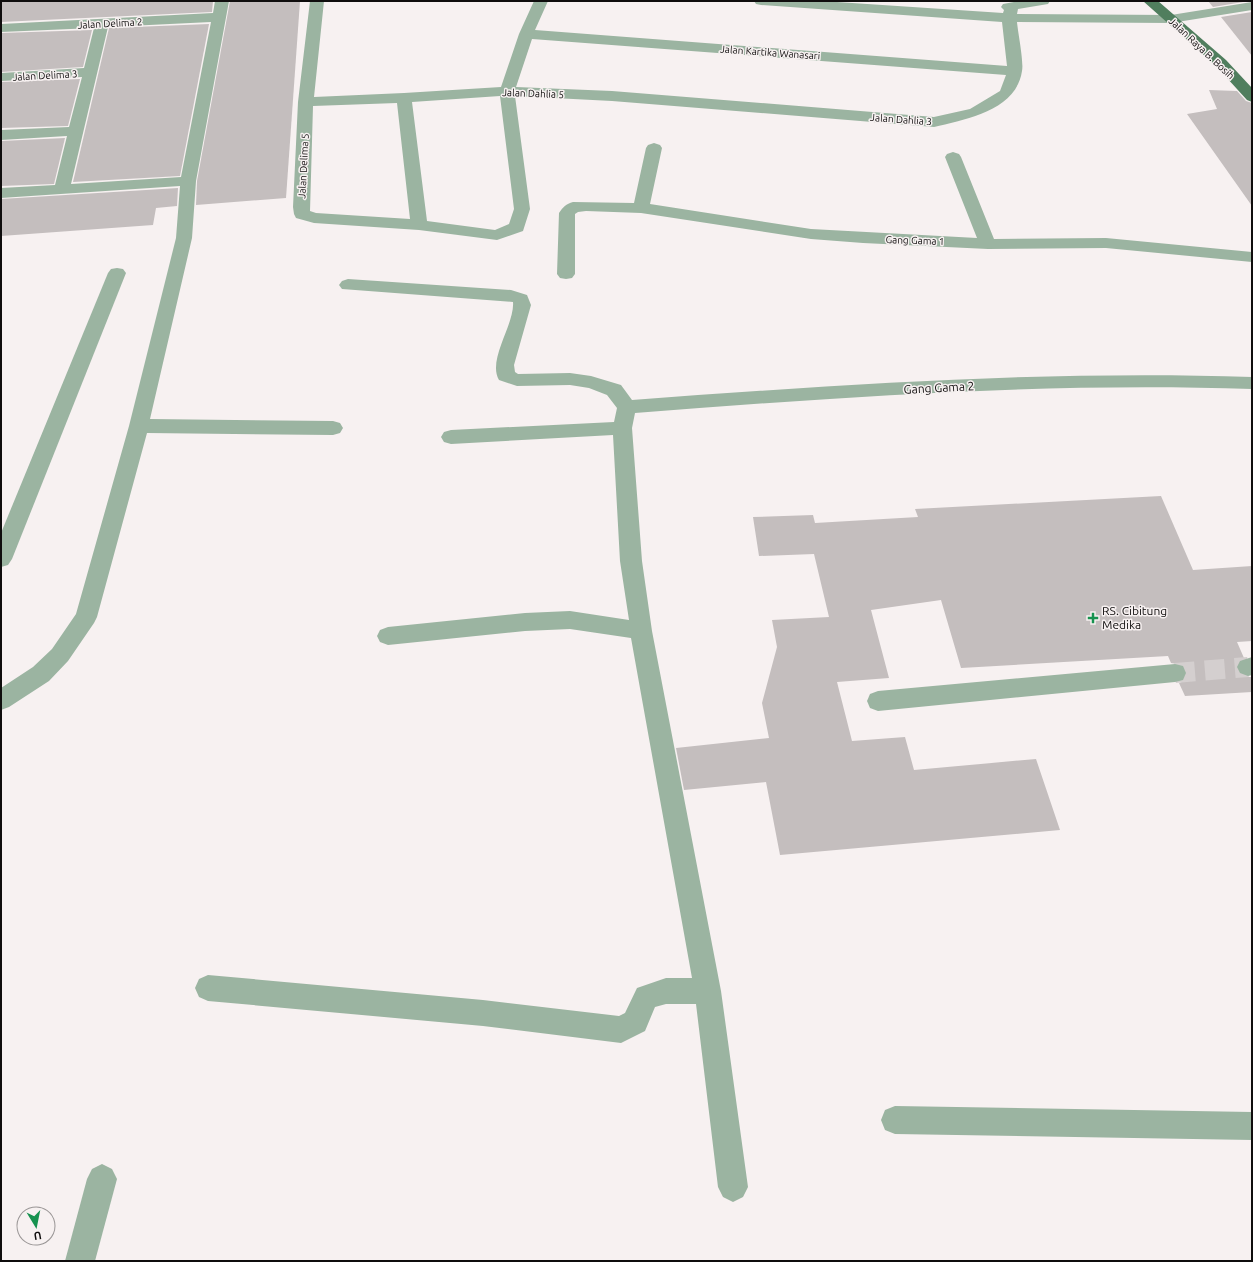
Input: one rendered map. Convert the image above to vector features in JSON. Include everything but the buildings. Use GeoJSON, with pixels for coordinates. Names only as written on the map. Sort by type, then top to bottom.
{"type":"FeatureCollection","features":[{"type":"Feature","properties":{"kind":"main road","name":"Jalan Raya B. Bosih"},"geometry":{"type":"LineString","coordinates":[[1150,1],[1221,63],[1252,97]]}},
{"type":"Feature","properties":{"kind":"street"},"geometry":{"type":"LineString","coordinates":[[1,700],[41,674],[60,655],[86,617],[139,426],[184,238],[188,181],[222,1]]}},
{"type":"Feature","properties":{"kind":"street","name":"Jalan Delima 5"},"geometry":{"type":"LineString","coordinates":[[317,1],[306,102],[300,207],[302,214],[314,218],[419,225],[497,235],[517,227],[522,209],[507,91]]}},
{"type":"Feature","properties":{"kind":"street"},"geometry":{"type":"LineString","coordinates":[[507,91],[526,34],[541,1]]}},
{"type":"Feature","properties":{"kind":"street"},"geometry":{"type":"LineString","coordinates":[[761,1],[1171,19],[1252,6]]}},
{"type":"Feature","properties":{"kind":"street"},"geometry":{"type":"LineString","coordinates":[[937,1],[1011,12],[1043,1]]}},
{"type":"Feature","properties":{"kind":"street","name":"Jalan Dahlia 3"},"geometry":{"type":"LineString","coordinates":[[760,109],[934,122],[975,112],[1006,93],[1015,71],[1011,12]]}},
{"type":"Feature","properties":{"kind":"street","name":"Jalan Delima 2"},"geometry":{"type":"LineString","coordinates":[[1,28],[219,17]]}},
{"type":"Feature","properties":{"kind":"street"},"geometry":{"type":"LineString","coordinates":[[62,189],[102,23]]}},
{"type":"Feature","properties":{"kind":"street","name":"Jalan Kartika Wanasari"},"geometry":{"type":"LineString","coordinates":[[526,34],[1015,71]]}},
{"type":"Feature","properties":{"kind":"street","name":"Jalan Delima 3"},"geometry":{"type":"LineString","coordinates":[[1,77],[89,72]]}},
{"type":"Feature","properties":{"kind":"street","name":"Jalan Dahlia 5"},"geometry":{"type":"LineString","coordinates":[[306,102],[404,98],[507,91],[612,96],[760,109]]}},
{"type":"Feature","properties":{"kind":"street"},"geometry":{"type":"LineString","coordinates":[[404,98],[419,225]]}},
{"type":"Feature","properties":{"kind":"street"},"geometry":{"type":"LineString","coordinates":[[1,135],[76,131]]}},
{"type":"Feature","properties":{"kind":"street"},"geometry":{"type":"LineString","coordinates":[[641,208],[654,148]]}},
{"type":"Feature","properties":{"kind":"street"},"geometry":{"type":"LineString","coordinates":[[953,157],[988,244]]}},
{"type":"Feature","properties":{"kind":"street"},"geometry":{"type":"LineString","coordinates":[[1,193],[188,181]]}},
{"type":"Feature","properties":{"kind":"street","name":"Gang Gama 1"},"geometry":{"type":"LineString","coordinates":[[566,274],[567,213],[573,207],[586,206],[641,208],[811,234],[863,238],[988,244],[1106,243],[1252,257]]}},
{"type":"Feature","properties":{"kind":"street"},"geometry":{"type":"LineString","coordinates":[[1,559],[116,273]]}},
{"type":"Feature","properties":{"kind":"street"},"geometry":{"type":"LineString","coordinates":[[348,285],[511,296],[521,299],[522,306],[505,365],[506,376],[516,380],[570,379],[590,382],[614,390],[627,407],[622,428],[631,561],[641,631],[708,991],[733,1187]]}},
{"type":"Feature","properties":{"kind":"street","name":"Gang Gama 2"},"geometry":{"type":"LineString","coordinates":[[627,407],[918,388],[1054,383],[1200,381],[1252,382]]}},
{"type":"Feature","properties":{"kind":"street"},"geometry":{"type":"LineString","coordinates":[[139,426],[333,428]]}},
{"type":"Feature","properties":{"kind":"street"},"geometry":{"type":"LineString","coordinates":[[451,437],[622,428]]}},
{"type":"Feature","properties":{"kind":"street"},"geometry":{"type":"LineString","coordinates":[[388,636],[525,622],[570,620],[641,631]]}},
{"type":"Feature","properties":{"kind":"street"},"geometry":{"type":"LineString","coordinates":[[878,701],[1175,673]]}},
{"type":"Feature","properties":{"kind":"street"},"geometry":{"type":"LineString","coordinates":[[208,988],[483,1013],[621,1030],[635,1022],[646,997],[666,991],[708,991]]}},
{"type":"Feature","properties":{"kind":"street"},"geometry":{"type":"LineString","coordinates":[[895,1120],[1252,1126]]}},
{"type":"Feature","properties":{"kind":"street"},"geometry":{"type":"LineString","coordinates":[[80,1261],[102,1179]]}},
{"type":"Feature","properties":{"kind":"tunnel"},"geometry":{"type":"LineString","coordinates":[[1175,673],[1248,667]]}},
{"type":"Feature","properties":{"kind":"place","name":"RS. Cibitung Medika"},"geometry":{"type":"Point","coordinates":[1093,618]}}]}
